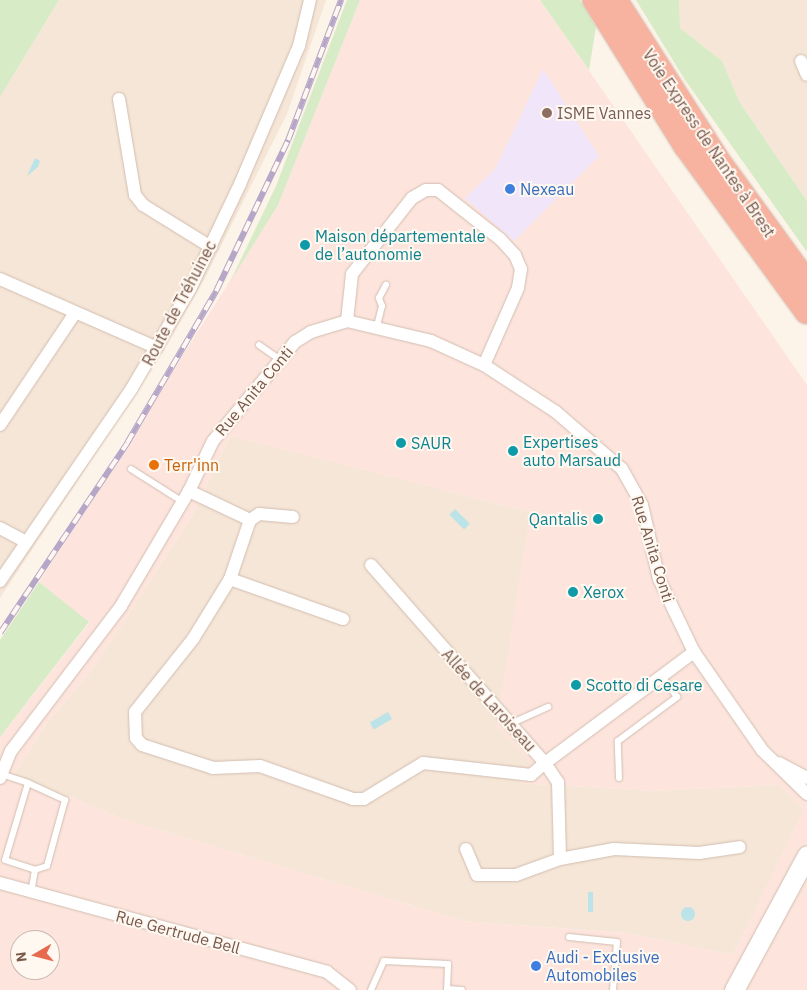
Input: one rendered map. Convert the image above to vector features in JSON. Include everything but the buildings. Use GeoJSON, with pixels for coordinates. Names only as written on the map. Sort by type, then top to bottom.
{"type":"FeatureCollection","features":[{"type":"Feature","properties":{"kind":"highway","name":"Voie Express de Nantes à Brest"},"geometry":{"type":"LineString","coordinates":[[595,0],[691,154],[807,312]]}},
{"type":"Feature","properties":{"kind":"highway","name":"Voie Express de Nantes à Brest"},"geometry":{"type":"LineString","coordinates":[[615,0],[702,138],[807,283]]}},
{"type":"Feature","properties":{"kind":"main road"},"geometry":{"type":"LineString","coordinates":[[734,990],[807,856]]}},
{"type":"Feature","properties":{"kind":"street","name":"Route de Tréhuinec"},"geometry":{"type":"LineString","coordinates":[[0,581],[157,348],[211,246],[299,46],[310,0]]}},
{"type":"Feature","properties":{"kind":"street"},"geometry":{"type":"LineString","coordinates":[[801,61],[807,76]]}},
{"type":"Feature","properties":{"kind":"street"},"geometry":{"type":"LineString","coordinates":[[119,99],[135,195],[143,205],[211,246]]}},
{"type":"Feature","properties":{"kind":"street"},"geometry":{"type":"LineString","coordinates":[[347,321],[352,274],[412,198],[426,190],[438,190],[500,239],[515,255],[520,269],[518,288],[484,365]]}},
{"type":"Feature","properties":{"kind":"street"},"geometry":{"type":"LineString","coordinates":[[0,279],[157,348]]}},
{"type":"Feature","properties":{"kind":"street"},"geometry":{"type":"LineString","coordinates":[[0,426],[75,313]]}},
{"type":"Feature","properties":{"kind":"street","name":"Rue Anita Conti"},"geometry":{"type":"LineString","coordinates":[[1,776],[11,751],[121,606],[186,496],[213,441],[279,359],[311,332],[347,321],[377,326],[431,341],[484,365],[556,412],[622,469],[642,506],[659,579],[694,652],[768,757],[807,794]]}},
{"type":"Feature","properties":{"kind":"street"},"geometry":{"type":"LineString","coordinates":[[186,496],[250,520]]}},
{"type":"Feature","properties":{"kind":"street"},"geometry":{"type":"LineString","coordinates":[[294,517],[259,514],[250,520],[230,579],[193,639],[136,712],[133,729],[142,745],[213,768],[260,766],[353,799],[364,799],[423,763],[531,774],[545,763],[558,782],[560,859]]}},
{"type":"Feature","properties":{"kind":"street"},"geometry":{"type":"LineString","coordinates":[[0,528],[26,542]]}},
{"type":"Feature","properties":{"kind":"street","name":"Allée de Laroiseau"},"geometry":{"type":"LineString","coordinates":[[371,565],[545,763],[694,652]]}},
{"type":"Feature","properties":{"kind":"street"},"geometry":{"type":"LineString","coordinates":[[230,579],[343,619]]}},
{"type":"Feature","properties":{"kind":"street","name":"Rue Anita Conti"},"geometry":{"type":"LineString","coordinates":[[768,757],[807,778]]}},
{"type":"Feature","properties":{"kind":"street"},"geometry":{"type":"LineString","coordinates":[[466,849],[477,875],[516,875],[560,859],[614,849],[699,853],[740,847]]}},
{"type":"Feature","properties":{"kind":"street","name":"Rue Gertrude Bell"},"geometry":{"type":"LineString","coordinates":[[0,884],[327,972],[350,990]]}},
{"type":"Feature","properties":{"kind":"lane"},"geometry":{"type":"LineString","coordinates":[[377,326],[382,306],[379,298],[386,285]]}},
{"type":"Feature","properties":{"kind":"lane"},"geometry":{"type":"LineString","coordinates":[[259,345],[279,359]]}},
{"type":"Feature","properties":{"kind":"lane"},"geometry":{"type":"LineString","coordinates":[[131,469],[186,496]]}},
{"type":"Feature","properties":{"kind":"lane"},"geometry":{"type":"LineString","coordinates":[[619,778],[618,741],[677,697],[661,675]]}},
{"type":"Feature","properties":{"kind":"lane"},"geometry":{"type":"LineString","coordinates":[[509,724],[548,707]]}},
{"type":"Feature","properties":{"kind":"lane"},"geometry":{"type":"LineString","coordinates":[[1,776],[28,783],[65,800],[47,866],[36,870],[5,860],[28,783]]}},
{"type":"Feature","properties":{"kind":"lane"},"geometry":{"type":"LineString","coordinates":[[31,892],[36,870]]}},
{"type":"Feature","properties":{"kind":"lane"},"geometry":{"type":"LineString","coordinates":[[568,937],[617,942],[613,990]]}},
{"type":"Feature","properties":{"kind":"lane"},"geometry":{"type":"LineString","coordinates":[[371,990],[384,960],[448,964],[448,989],[462,990]]}},
{"type":"Feature","properties":{"kind":"shaded area"},"geometry":{"type":"Polygon","coordinates":[[[59,0],[326,0],[287,114],[206,276],[165,349],[0,598],[0,97],[59,0]]]}},
{"type":"Feature","properties":{"kind":"shaded area"},"geometry":{"type":"Polygon","coordinates":[[[360,0],[540,0],[807,385],[807,990],[0,990],[0,737],[89,623],[39,582],[278,205],[360,0]],[[230,436],[191,518],[92,670],[48,722],[14,774],[126,820],[464,921],[627,933],[733,955],[803,810],[779,785],[652,791],[519,783],[532,763],[496,726],[530,512],[230,436]]]}},
{"type":"Feature","properties":{"kind":"shaded area"},"geometry":{"type":"Polygon","coordinates":[[[679,0],[807,0],[807,201],[740,103],[722,61],[680,28],[679,0]]]}},
{"type":"Feature","properties":{"kind":"shaded area","name":"ISME Vannes"},"geometry":{"type":"Polygon","coordinates":[[[543,69],[599,156],[514,241],[465,198],[495,169],[543,69]]]}},
{"type":"Feature","properties":{"kind":"shaded area"},"geometry":{"type":"Polygon","coordinates":[[[230,436],[530,512],[521,582],[532,763],[519,783],[652,791],[779,785],[804,810],[733,955],[627,933],[464,921],[126,820],[14,774],[48,722],[92,670],[191,518],[230,436]]]}},
{"type":"Feature","properties":{"kind":"green space"},"geometry":{"type":"Polygon","coordinates":[[[0,0],[59,0],[0,97],[0,0]]]}},
{"type":"Feature","properties":{"kind":"green space"},"geometry":{"type":"Polygon","coordinates":[[[347,0],[360,0],[278,205],[230,282],[276,186],[347,0]]]}},
{"type":"Feature","properties":{"kind":"green space"},"geometry":{"type":"Polygon","coordinates":[[[540,0],[580,0],[596,27],[589,70],[540,0]]]}},
{"type":"Feature","properties":{"kind":"green space"},"geometry":{"type":"Polygon","coordinates":[[[636,0],[679,0],[680,28],[722,61],[740,103],[807,201],[807,252],[685,80],[636,0]]]}},
{"type":"Feature","properties":{"kind":"green space"},"geometry":{"type":"Polygon","coordinates":[[[39,582],[89,622],[0,737],[0,640],[39,582]]]}},
{"type":"Feature","properties":{"kind":"water"},"geometry":{"type":"Polygon","coordinates":[[[35,158],[40,161],[38,167],[27,176],[35,158]]]}},
{"type":"Feature","properties":{"kind":"water"},"geometry":{"type":"Polygon","coordinates":[[[455,509],[470,524],[464,530],[449,515],[455,509]]]}},
{"type":"Feature","properties":{"kind":"water"},"geometry":{"type":"Polygon","coordinates":[[[388,712],[392,719],[374,729],[370,722],[388,712]]]}},
{"type":"Feature","properties":{"kind":"water"},"geometry":{"type":"Polygon","coordinates":[[[588,892],[593,892],[593,912],[588,912],[588,892]]]}},
{"type":"Feature","properties":{"kind":"water"},"geometry":{"type":"Polygon","coordinates":[[[685,907],[691,907],[695,914],[691,921],[685,921],[681,917],[681,911],[685,907]]]}},
{"type":"Feature","properties":{"kind":"railway"},"geometry":{"type":"LineString","coordinates":[[0,633],[127,443],[216,291],[288,140],[341,0]]}},
{"type":"Feature","properties":{"kind":"place","name":"ISME Vannes"},"geometry":{"type":"Point","coordinates":[547,113]}},
{"type":"Feature","properties":{"kind":"place","name":"Nexeau"},"geometry":{"type":"Point","coordinates":[510,189]}},
{"type":"Feature","properties":{"kind":"place","name":"Maison départementale de l’autonomie"},"geometry":{"type":"Point","coordinates":[305,245]}},
{"type":"Feature","properties":{"kind":"place","name":"SAUR"},"geometry":{"type":"Point","coordinates":[401,443]}},
{"type":"Feature","properties":{"kind":"place","name":"Expertises auto Marsaud"},"geometry":{"type":"Point","coordinates":[513,451]}},
{"type":"Feature","properties":{"kind":"place","name":"Terr'inn"},"geometry":{"type":"Point","coordinates":[154,465]}},
{"type":"Feature","properties":{"kind":"place","name":"Qantalis"},"geometry":{"type":"Point","coordinates":[598,519]}},
{"type":"Feature","properties":{"kind":"place","name":"Xerox"},"geometry":{"type":"Point","coordinates":[573,592]}},
{"type":"Feature","properties":{"kind":"place","name":"Scotto di Cesare"},"geometry":{"type":"Point","coordinates":[576,685]}},
{"type":"Feature","properties":{"kind":"place","name":"Audi - Exclusive Automobiles"},"geometry":{"type":"Point","coordinates":[536,966]}}]}
